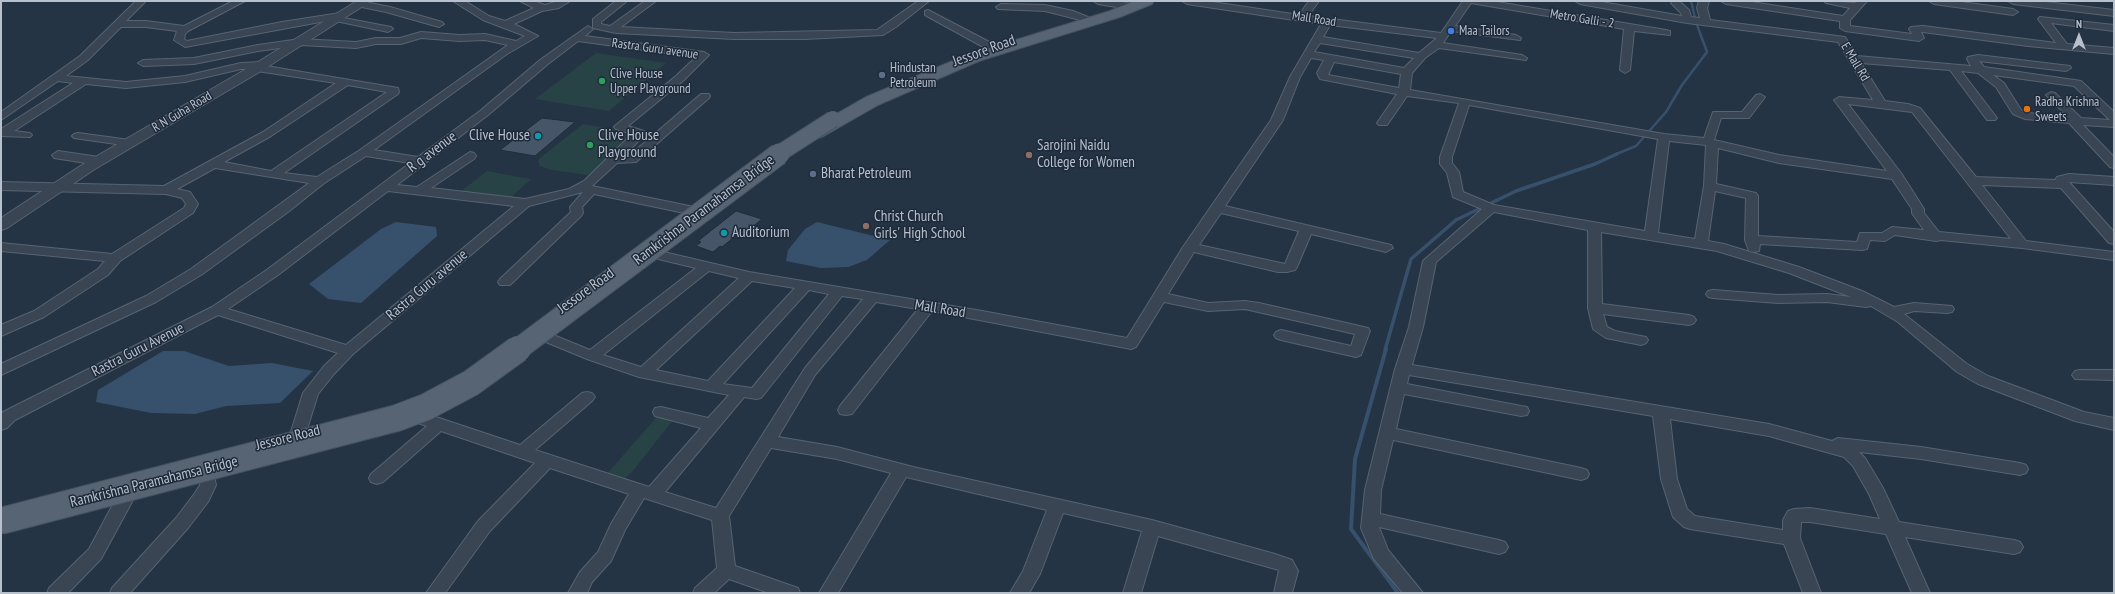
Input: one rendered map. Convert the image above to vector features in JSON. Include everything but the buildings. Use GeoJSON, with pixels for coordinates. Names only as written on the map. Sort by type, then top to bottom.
{"type":"FeatureCollection","features":[{"type":"Feature","properties":{"kind":"main road","name":"Jessore Road"},"geometry":{"type":"LineString","coordinates":[[423,415],[449,386],[486,364],[694,211],[748,169],[803,132],[886,89],[991,47],[1138,4]]}},
{"type":"Feature","properties":{"kind":"main road","name":"Jessore Road"},"geometry":{"type":"LineString","coordinates":[[1,531],[389,429],[454,404],[474,392],[783,156],[848,110],[973,58],[1138,4]]}},
{"type":"Feature","properties":{"kind":"main road","name":"Ramkrishna Paramahamsa Bridge"},"geometry":{"type":"LineString","coordinates":[[1,521],[397,418],[426,407],[472,383],[782,152],[848,110]]}},
{"type":"Feature","properties":{"kind":"main road","name":"Jessore Road"},"geometry":{"type":"LineString","coordinates":[[1,512],[388,412],[423,415]]}},
{"type":"Feature","properties":{"kind":"street"},"geometry":{"type":"LineString","coordinates":[[1,117],[57,78],[99,45],[141,1]]}},
{"type":"Feature","properties":{"kind":"street"},"geometry":{"type":"LineString","coordinates":[[240,1],[186,29],[180,33],[179,40],[191,44],[282,25],[338,17],[388,29]]}},
{"type":"Feature","properties":{"kind":"street"},"geometry":{"type":"LineString","coordinates":[[1,370],[151,299],[196,272],[284,209],[319,181],[364,152],[454,86],[518,44],[533,36],[506,24],[486,18],[458,1]]}},
{"type":"Feature","properties":{"kind":"street"},"geometry":{"type":"LineString","coordinates":[[525,1],[544,8]]}},
{"type":"Feature","properties":{"kind":"street"},"geometry":{"type":"LineString","coordinates":[[506,24],[565,1]]}},
{"type":"Feature","properties":{"kind":"street"},"geometry":{"type":"LineString","coordinates":[[622,1],[596,21],[596,26],[612,29],[734,36],[805,36],[879,33],[893,25],[924,1]]}},
{"type":"Feature","properties":{"kind":"street"},"geometry":{"type":"LineString","coordinates":[[612,29],[651,1]]}},
{"type":"Feature","properties":{"kind":"street"},"geometry":{"type":"LineString","coordinates":[[1098,1],[1138,4]]}},
{"type":"Feature","properties":{"kind":"street","name":"Mall Road"},"geometry":{"type":"LineString","coordinates":[[1187,1],[1262,11],[1327,22],[1442,36]]}},
{"type":"Feature","properties":{"kind":"street"},"geometry":{"type":"LineString","coordinates":[[1262,11],[1272,1]]}},
{"type":"Feature","properties":{"kind":"street"},"geometry":{"type":"LineString","coordinates":[[1302,18],[1314,1]]}},
{"type":"Feature","properties":{"kind":"street","name":"Metro Galli - 2"},"geometry":{"type":"LineString","coordinates":[[1454,1],[1469,2],[1666,33]]}},
{"type":"Feature","properties":{"kind":"street"},"geometry":{"type":"LineString","coordinates":[[1580,1],[1601,3],[1684,20],[1841,39]]}},
{"type":"Feature","properties":{"kind":"street"},"geometry":{"type":"LineString","coordinates":[[1664,1],[1676,2],[1686,12],[1684,20]]}},
{"type":"Feature","properties":{"kind":"street"},"geometry":{"type":"LineString","coordinates":[[1704,1],[1702,8],[1706,22]]}},
{"type":"Feature","properties":{"kind":"street"},"geometry":{"type":"LineString","coordinates":[[1726,1],[1919,38],[1914,29],[2064,47],[2114,51]]}},
{"type":"Feature","properties":{"kind":"street"},"geometry":{"type":"LineString","coordinates":[[1829,1],[1859,4]]}},
{"type":"Feature","properties":{"kind":"street"},"geometry":{"type":"LineString","coordinates":[[1934,1],[2013,12]]}},
{"type":"Feature","properties":{"kind":"street"},"geometry":{"type":"LineString","coordinates":[[2013,1],[2114,13]]}},
{"type":"Feature","properties":{"kind":"street"},"geometry":{"type":"LineString","coordinates":[[363,2],[439,24]]}},
{"type":"Feature","properties":{"kind":"street","name":"R N Guha Road"},"geometry":{"type":"LineString","coordinates":[[1,225],[99,161],[298,43],[363,2]]}},
{"type":"Feature","properties":{"kind":"street"},"geometry":{"type":"LineString","coordinates":[[1383,124],[1404,92],[1407,72],[1442,36],[1469,2]]}},
{"type":"Feature","properties":{"kind":"street","name":"E Mall Rd"},"geometry":{"type":"LineString","coordinates":[[1859,4],[1845,24],[1841,39],[1881,104]]}},
{"type":"Feature","properties":{"kind":"street"},"geometry":{"type":"LineString","coordinates":[[1002,7],[1045,8],[1070,12],[1088,19]]}},
{"type":"Feature","properties":{"kind":"street"},"geometry":{"type":"LineString","coordinates":[[928,13],[991,47]]}},
{"type":"Feature","properties":{"kind":"street"},"geometry":{"type":"LineString","coordinates":[[2064,47],[2044,19],[2114,28]]}},
{"type":"Feature","properties":{"kind":"street","name":"Mall Road"},"geometry":{"type":"LineString","coordinates":[[655,254],[750,276],[872,298],[928,306],[1131,344],[1190,247],[1277,120],[1307,54],[1327,22]]}},
{"type":"Feature","properties":{"kind":"street"},"geometry":{"type":"LineString","coordinates":[[118,24],[146,24],[186,29]]}},
{"type":"Feature","properties":{"kind":"street"},"geometry":{"type":"LineString","coordinates":[[1625,70],[1630,27]]}},
{"type":"Feature","properties":{"kind":"street","name":"R g avenue"},"geometry":{"type":"LineString","coordinates":[[273,272],[484,114],[588,29]]}},
{"type":"Feature","properties":{"kind":"street"},"geometry":{"type":"LineString","coordinates":[[143,63],[194,61],[258,48],[298,43],[356,45],[376,41],[401,41],[421,35],[460,38],[480,37],[518,44]]}},
{"type":"Feature","properties":{"kind":"street"},"geometry":{"type":"LineString","coordinates":[[1442,36],[1516,38]]}},
{"type":"Feature","properties":{"kind":"street"},"geometry":{"type":"LineString","coordinates":[[1442,36],[1522,58]]}},
{"type":"Feature","properties":{"kind":"street","name":"Rastra Guru avenue"},"geometry":{"type":"LineString","coordinates":[[386,188],[525,202],[586,189],[588,184],[640,133],[620,127],[680,78],[704,55],[576,38]]}},
{"type":"Feature","properties":{"kind":"street"},"geometry":{"type":"LineString","coordinates":[[1316,39],[1421,56]]}},
{"type":"Feature","properties":{"kind":"street"},"geometry":{"type":"LineString","coordinates":[[1307,54],[1407,72]]}},
{"type":"Feature","properties":{"kind":"street"},"geometry":{"type":"LineString","coordinates":[[1331,58],[1322,73],[1324,77],[1632,132],[1710,142],[1772,157],[1897,176]]}},
{"type":"Feature","properties":{"kind":"street"},"geometry":{"type":"LineString","coordinates":[[2066,68],[1978,58],[1972,59],[2000,86],[2017,112],[2025,116],[2114,124]]}},
{"type":"Feature","properties":{"kind":"street"},"geometry":{"type":"LineString","coordinates":[[1852,59],[1954,69],[1982,70],[2077,83],[2114,118]]}},
{"type":"Feature","properties":{"kind":"street"},"geometry":{"type":"LineString","coordinates":[[57,78],[82,82],[126,85],[185,79],[240,66],[259,66],[394,90],[394,92],[273,175]]}},
{"type":"Feature","properties":{"kind":"street"},"geometry":{"type":"LineString","coordinates":[[1954,69],[1991,118]]}},
{"type":"Feature","properties":{"kind":"street"},"geometry":{"type":"LineString","coordinates":[[166,190],[267,134],[346,81]]}},
{"type":"Feature","properties":{"kind":"street"},"geometry":{"type":"LineString","coordinates":[[1,133],[82,82]]}},
{"type":"Feature","properties":{"kind":"street"},"geometry":{"type":"LineString","coordinates":[[2051,94],[2114,164]]}},
{"type":"Feature","properties":{"kind":"street"},"geometry":{"type":"LineString","coordinates":[[614,160],[632,159],[706,96]]}},
{"type":"Feature","properties":{"kind":"street"},"geometry":{"type":"LineString","coordinates":[[1701,244],[1710,186],[1710,142],[1712,124],[1717,114],[1745,116],[1760,97]]}},
{"type":"Feature","properties":{"kind":"street"},"geometry":{"type":"LineString","coordinates":[[1936,237],[1918,213],[1897,176],[1839,100],[1908,107],[1916,110],[2022,244]]}},
{"type":"Feature","properties":{"kind":"street"},"geometry":{"type":"LineString","coordinates":[[1465,101],[1446,157],[1446,164],[1455,178],[1455,191],[1461,197],[1489,207],[1594,226],[1651,234],[1755,256],[1857,294],[1878,304],[1891,312],[1973,375],[2081,417],[2114,424]]}},
{"type":"Feature","properties":{"kind":"street"},"geometry":{"type":"LineString","coordinates":[[1,133],[26,135]]}},
{"type":"Feature","properties":{"kind":"street"},"geometry":{"type":"LineString","coordinates":[[78,136],[130,143]]}},
{"type":"Feature","properties":{"kind":"street"},"geometry":{"type":"LineString","coordinates":[[1651,234],[1658,194],[1659,136]]}},
{"type":"Feature","properties":{"kind":"street"},"geometry":{"type":"LineString","coordinates":[[364,152],[420,161]]}},
{"type":"Feature","properties":{"kind":"street"},"geometry":{"type":"LineString","coordinates":[[58,155],[99,161]]}},
{"type":"Feature","properties":{"kind":"street"},"geometry":{"type":"LineString","coordinates":[[418,192],[470,156]]}},
{"type":"Feature","properties":{"kind":"street"},"geometry":{"type":"LineString","coordinates":[[213,164],[273,175],[319,181]]}},
{"type":"Feature","properties":{"kind":"street"},"geometry":{"type":"LineString","coordinates":[[2114,181],[2064,178],[2062,180],[2114,240]]}},
{"type":"Feature","properties":{"kind":"street"},"geometry":{"type":"LineString","coordinates":[[1971,181],[2064,184]]}},
{"type":"Feature","properties":{"kind":"street"},"geometry":{"type":"LineString","coordinates":[[1,186],[60,186],[166,190],[186,195],[192,204],[188,210],[115,258],[103,272],[39,314],[1,331]]}},
{"type":"Feature","properties":{"kind":"street"},"geometry":{"type":"LineString","coordinates":[[1710,186],[1752,196],[1752,240],[1755,256]]}},
{"type":"Feature","properties":{"kind":"street"},"geometry":{"type":"LineString","coordinates":[[505,282],[577,213],[576,207],[586,189],[694,211]]}},
{"type":"Feature","properties":{"kind":"street","name":"Rastra Guru avenue"},"geometry":{"type":"LineString","coordinates":[[298,435],[311,393],[329,370],[348,351],[525,202]]}},
{"type":"Feature","properties":{"kind":"street"},"geometry":{"type":"LineString","coordinates":[[1414,593],[1380,554],[1370,528],[1373,490],[1403,369],[1416,327],[1430,261],[1489,207]]}},
{"type":"Feature","properties":{"kind":"street"},"geometry":{"type":"LineString","coordinates":[[1216,208],[1386,248]]}},
{"type":"Feature","properties":{"kind":"street"},"geometry":{"type":"LineString","coordinates":[[1594,226],[1595,308],[1600,330],[1611,335],[1641,340]]}},
{"type":"Feature","properties":{"kind":"street"},"geometry":{"type":"LineString","coordinates":[[1190,247],[1278,268],[1287,268],[1290,267],[1296,256],[1306,230]]}},
{"type":"Feature","properties":{"kind":"street"},"geometry":{"type":"LineString","coordinates":[[1752,240],[1862,246],[1865,236],[1885,237],[1892,231],[1936,237],[2022,244],[2114,256]]}},
{"type":"Feature","properties":{"kind":"street"},"geometry":{"type":"LineString","coordinates":[[1,247],[115,258]]}},
{"type":"Feature","properties":{"kind":"street"},"geometry":{"type":"LineString","coordinates":[[592,356],[706,266]]}},
{"type":"Feature","properties":{"kind":"street","name":"Rastra Guru Avenue"},"geometry":{"type":"LineString","coordinates":[[1,424],[9,416],[217,310],[273,272]]}},
{"type":"Feature","properties":{"kind":"street"},"geometry":{"type":"LineString","coordinates":[[644,373],[750,276]]}},
{"type":"Feature","properties":{"kind":"street"},"geometry":{"type":"LineString","coordinates":[[711,387],[805,286]]}},
{"type":"Feature","properties":{"kind":"street"},"geometry":{"type":"LineString","coordinates":[[546,337],[592,356],[644,373],[711,387],[756,394],[838,292]]}},
{"type":"Feature","properties":{"kind":"street"},"geometry":{"type":"LineString","coordinates":[[1713,294],[1778,299],[1827,298],[1878,304]]}},
{"type":"Feature","properties":{"kind":"street"},"geometry":{"type":"LineString","coordinates":[[1160,297],[1208,307],[1245,305],[1259,307],[1363,331],[1356,352],[1281,335]]}},
{"type":"Feature","properties":{"kind":"street"},"geometry":{"type":"LineString","coordinates":[[726,570],[720,516],[810,372],[872,298]]}},
{"type":"Feature","properties":{"kind":"street"},"geometry":{"type":"LineString","coordinates":[[846,410],[928,306]]}},
{"type":"Feature","properties":{"kind":"street"},"geometry":{"type":"LineString","coordinates":[[1595,308],[1689,320]]}},
{"type":"Feature","properties":{"kind":"street"},"geometry":{"type":"LineString","coordinates":[[1891,312],[1914,308],[1947,309]]}},
{"type":"Feature","properties":{"kind":"street"},"geometry":{"type":"LineString","coordinates":[[217,310],[348,351]]}},
{"type":"Feature","properties":{"kind":"street"},"geometry":{"type":"LineString","coordinates":[[1403,369],[1769,430],[1824,443],[1850,453],[1859,462],[1877,493],[1921,593]]}},
{"type":"Feature","properties":{"kind":"street"},"geometry":{"type":"LineString","coordinates":[[2080,375],[2114,375]]}},
{"type":"Feature","properties":{"kind":"street"},"geometry":{"type":"LineString","coordinates":[[1398,388],[1521,411]]}},
{"type":"Feature","properties":{"kind":"street"},"geometry":{"type":"LineString","coordinates":[[577,593],[586,577],[605,556],[617,529],[646,492],[712,425],[741,391]]}},
{"type":"Feature","properties":{"kind":"street"},"geometry":{"type":"LineString","coordinates":[[523,452],[587,397]]}},
{"type":"Feature","properties":{"kind":"street"},"geometry":{"type":"LineString","coordinates":[[1661,413],[1668,479],[1675,504],[1685,519],[1699,524],[1791,538]]}},
{"type":"Feature","properties":{"kind":"street"},"geometry":{"type":"LineString","coordinates":[[669,414],[712,425]]}},
{"type":"Feature","properties":{"kind":"street"},"geometry":{"type":"LineString","coordinates":[[377,478],[423,415],[523,452],[720,516]]}},
{"type":"Feature","properties":{"kind":"street"},"geometry":{"type":"LineString","coordinates":[[1387,433],[1580,474]]}},
{"type":"Feature","properties":{"kind":"street"},"geometry":{"type":"LineString","coordinates":[[766,441],[837,453],[902,470],[1152,527],[1286,565],[1289,571],[1283,593]]}},
{"type":"Feature","properties":{"kind":"street"},"geometry":{"type":"LineString","coordinates":[[1824,443],[1921,452],[2020,469]]}},
{"type":"Feature","properties":{"kind":"street"},"geometry":{"type":"LineString","coordinates":[[434,593],[484,526],[547,460]]}},
{"type":"Feature","properties":{"kind":"street"},"geometry":{"type":"LineString","coordinates":[[828,593],[902,470]]}},
{"type":"Feature","properties":{"kind":"street"},"geometry":{"type":"LineString","coordinates":[[119,593],[182,523],[202,497],[208,485],[207,476]]}},
{"type":"Feature","properties":{"kind":"street"},"geometry":{"type":"LineString","coordinates":[[56,593],[95,554],[103,542],[125,498]]}},
{"type":"Feature","properties":{"kind":"street"},"geometry":{"type":"LineString","coordinates":[[1019,593],[1032,574],[1057,505]]}},
{"type":"Feature","properties":{"kind":"street"},"geometry":{"type":"LineString","coordinates":[[1812,593],[1791,538],[1792,520],[1794,516],[1810,515],[2014,547]]}},
{"type":"Feature","properties":{"kind":"street"},"geometry":{"type":"LineString","coordinates":[[1370,518],[1499,547]]}},
{"type":"Feature","properties":{"kind":"street"},"geometry":{"type":"LineString","coordinates":[[1132,593],[1152,527]]}},
{"type":"Feature","properties":{"kind":"street"},"geometry":{"type":"LineString","coordinates":[[702,593],[726,570]]}},
{"type":"Feature","properties":{"kind":"street"},"geometry":{"type":"LineString","coordinates":[[726,570],[791,593]]}},
{"type":"Feature","properties":{"kind":"green space","name":"Clive House Upper Playground"},"geometry":{"type":"Polygon","coordinates":[[[596,53],[666,63],[609,111],[535,99],[596,53]]]}},
{"type":"Feature","properties":{"kind":"green space","name":"Clive House Playground"},"geometry":{"type":"Polygon","coordinates":[[[583,124],[636,133],[594,176],[552,170],[540,166],[538,161],[540,158],[583,124]]]}},
{"type":"Feature","properties":{"kind":"green space"},"geometry":{"type":"Polygon","coordinates":[[[487,171],[531,179],[507,201],[455,196],[487,171]]]}},
{"type":"Feature","properties":{"kind":"green space"},"geometry":{"type":"Polygon","coordinates":[[[661,412],[677,415],[632,472],[624,479],[606,475],[661,412]]]}},
{"type":"Feature","properties":{"kind":"water"},"geometry":{"type":"Polygon","coordinates":[[[396,222],[436,227],[437,236],[361,303],[328,299],[309,284],[381,229],[396,222]]]}},
{"type":"Feature","properties":{"kind":"water"},"geometry":{"type":"Polygon","coordinates":[[[817,222],[890,240],[867,260],[848,267],[821,268],[786,261],[788,250],[805,229],[817,222]]]}},
{"type":"Feature","properties":{"kind":"water"},"geometry":{"type":"Polygon","coordinates":[[[163,351],[184,351],[229,366],[272,363],[313,371],[280,403],[226,406],[195,414],[151,413],[96,402],[98,390],[163,351]]]}},
{"type":"Feature","properties":{"kind":"waterway"},"geometry":{"type":"LineString","coordinates":[[1614,155],[1636,146],[1666,112],[1682,85],[1707,52],[1696,22],[1691,1]]}},
{"type":"Feature","properties":{"kind":"waterway"},"geometry":{"type":"LineString","coordinates":[[1385,350],[1411,259],[1456,220],[1516,191],[1595,164],[1617,154]]}},
{"type":"Feature","properties":{"kind":"waterway"},"geometry":{"type":"LineString","coordinates":[[1386,349],[1355,459],[1351,529],[1398,593]]}},
{"type":"Feature","properties":{"kind":"place","name":"Maa Tailors"},"geometry":{"type":"Point","coordinates":[1451,31]}},
{"type":"Feature","properties":{"kind":"place","name":"Hindustan Petroleum"},"geometry":{"type":"Point","coordinates":[882,75]}},
{"type":"Feature","properties":{"kind":"place","name":"Clive House Upper Playground"},"geometry":{"type":"Point","coordinates":[602,81]}},
{"type":"Feature","properties":{"kind":"place","name":"Radha Krishna Sweets"},"geometry":{"type":"Point","coordinates":[2027,109]}},
{"type":"Feature","properties":{"kind":"place","name":"Clive House"},"geometry":{"type":"Point","coordinates":[538,136]}},
{"type":"Feature","properties":{"kind":"place","name":"Clive House Playground"},"geometry":{"type":"Point","coordinates":[590,145]}},
{"type":"Feature","properties":{"kind":"place","name":"Sarojini Naidu College for Women"},"geometry":{"type":"Point","coordinates":[1029,155]}},
{"type":"Feature","properties":{"kind":"place","name":"Bharat Petroleum"},"geometry":{"type":"Point","coordinates":[813,174]}},
{"type":"Feature","properties":{"kind":"place","name":"Christ Church Girls' High School"},"geometry":{"type":"Point","coordinates":[866,226]}},
{"type":"Feature","properties":{"kind":"place","name":"Auditorium"},"geometry":{"type":"Point","coordinates":[724,233]}}]}
